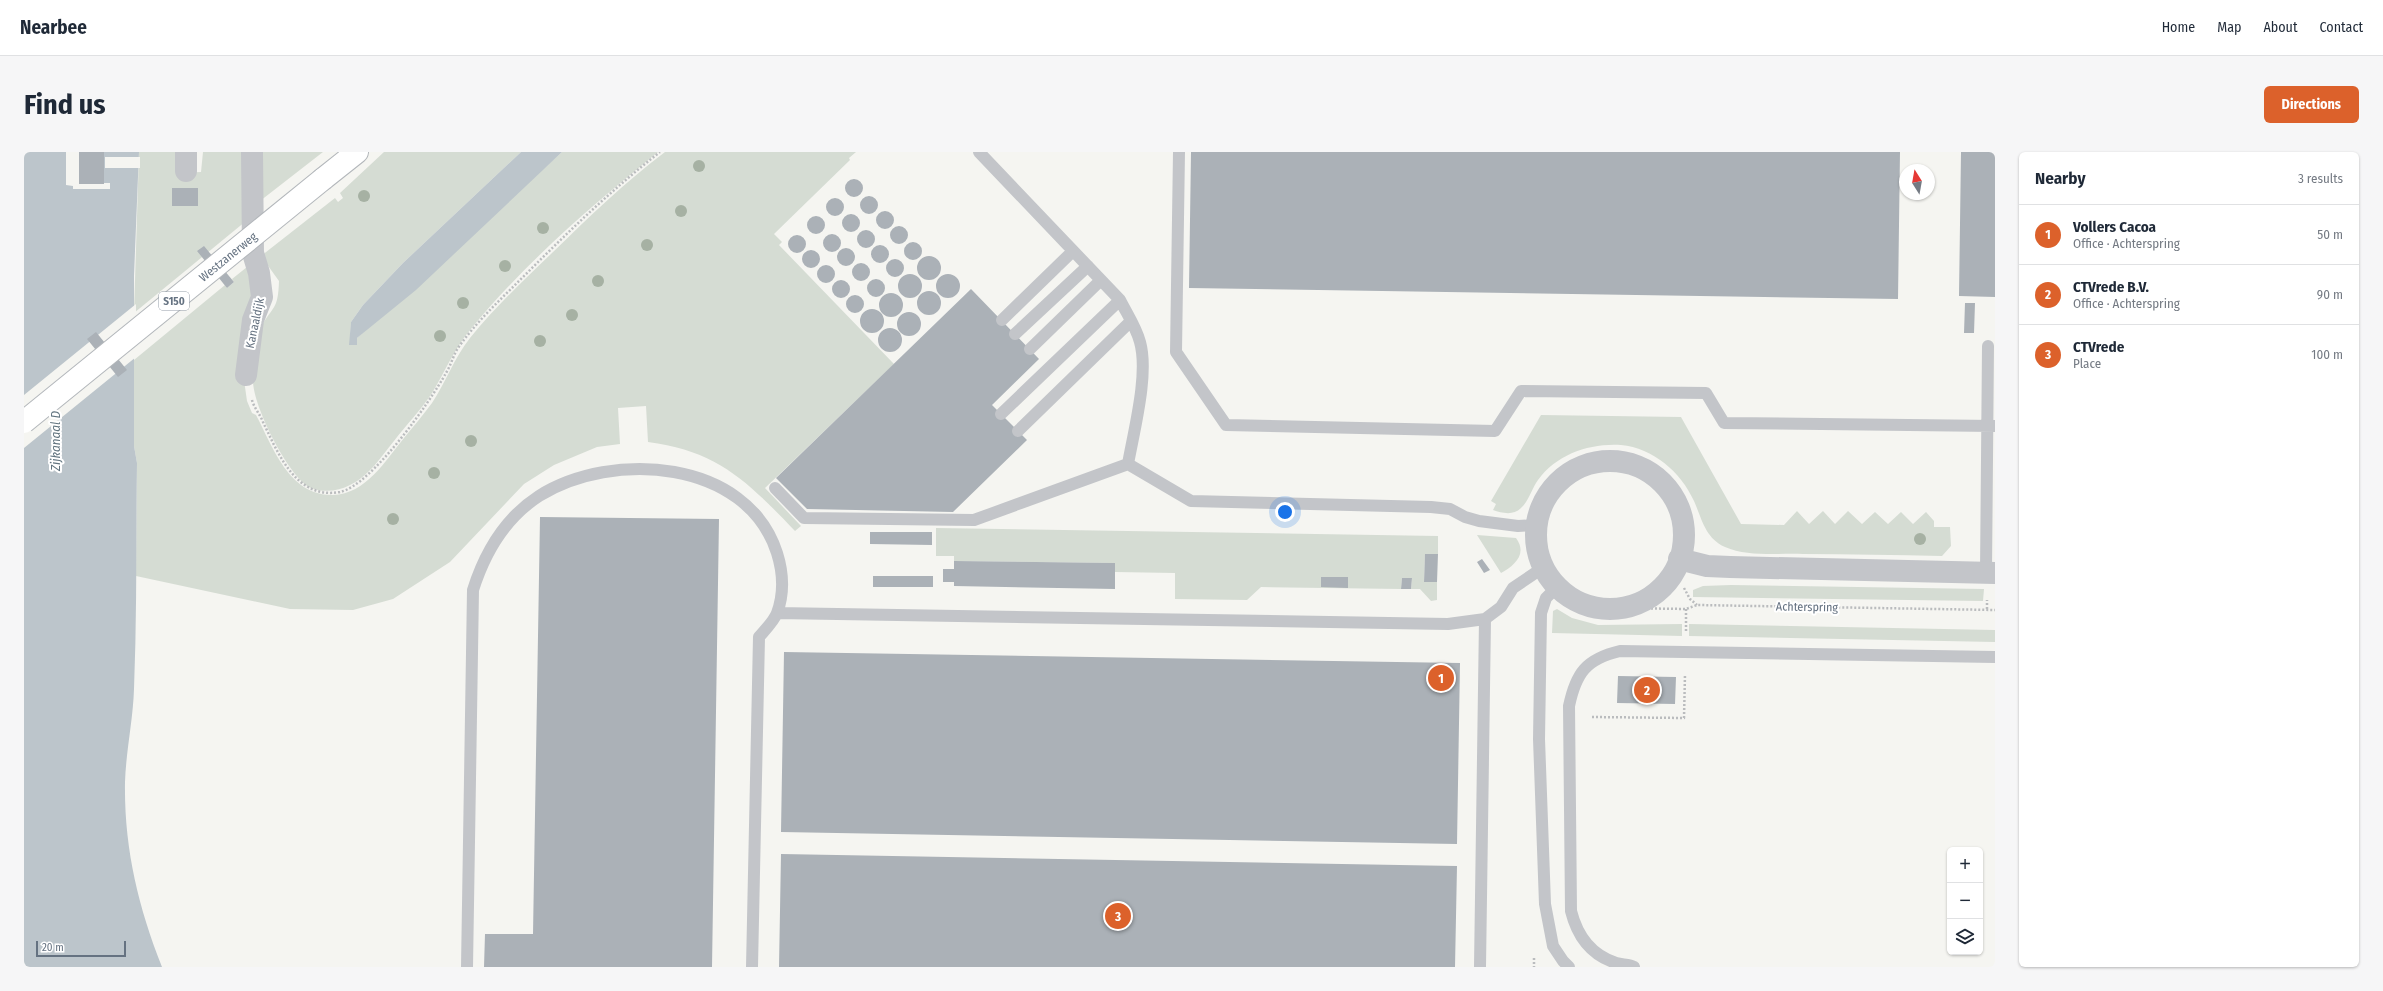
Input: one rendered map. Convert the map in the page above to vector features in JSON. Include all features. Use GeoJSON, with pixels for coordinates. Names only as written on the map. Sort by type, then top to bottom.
{"type":"FeatureCollection","features":[{"type":"Feature","properties":{"kind":"main road","name":"Westzanerweg"},"geometry":{"type":"LineString","coordinates":[[24,422],[357,152]]}},
{"type":"Feature","properties":{"kind":"street","name":"Kanaaldijk"},"geometry":{"type":"LineString","coordinates":[[246,375],[254,320],[262,297],[259,272],[253,253],[252,152]]}},
{"type":"Feature","properties":{"kind":"street"},"geometry":{"type":"LineString","coordinates":[[1601,462],[1630,464],[1656,477],[1674,499],[1683,527],[1683,546],[1680,559],[1674,573],[1662,588],[1638,603],[1619,608],[1600,608],[1581,603],[1557,587],[1544,567],[1537,544],[1537,525],[1547,498],[1566,476],[1582,467],[1601,462]]}},
{"type":"Feature","properties":{"kind":"street"},"geometry":{"type":"LineString","coordinates":[[1680,559],[1707,566],[1730,568],[1990,572]]}},
{"type":"Feature","properties":{"kind":"lane"},"geometry":{"type":"LineString","coordinates":[[979,152],[1120,300],[1132,321],[1141,344],[1142,383],[1128,464]]}},
{"type":"Feature","properties":{"kind":"lane"},"geometry":{"type":"LineString","coordinates":[[1179,152],[1176,352],[1226,425],[1496,431],[1521,391],[1706,393],[1724,423],[1991,426]]}},
{"type":"Feature","properties":{"kind":"lane"},"geometry":{"type":"LineString","coordinates":[[1002,320],[1073,251]]}},
{"type":"Feature","properties":{"kind":"lane"},"geometry":{"type":"LineString","coordinates":[[1015,334],[1088,266]]}},
{"type":"Feature","properties":{"kind":"lane"},"geometry":{"type":"LineString","coordinates":[[1030,349],[1101,280]]}},
{"type":"Feature","properties":{"kind":"lane"},"geometry":{"type":"LineString","coordinates":[[1001,414],[1120,300]]}},
{"type":"Feature","properties":{"kind":"lane"},"geometry":{"type":"LineString","coordinates":[[1018,431],[1132,321]]}},
{"type":"Feature","properties":{"kind":"lane"},"geometry":{"type":"LineString","coordinates":[[1988,346],[1991,426],[1990,572]]}},
{"type":"Feature","properties":{"kind":"lane"},"geometry":{"type":"LineString","coordinates":[[775,488],[804,518],[974,520],[1128,464]]}},
{"type":"Feature","properties":{"kind":"lane"},"geometry":{"type":"LineString","coordinates":[[1128,464],[1191,501],[1450,508],[1465,517],[1479,521],[1518,526],[1537,525]]}},
{"type":"Feature","properties":{"kind":"lane"},"geometry":{"type":"LineString","coordinates":[[467,967],[473,590],[483,562],[502,529],[518,513],[539,496],[562,484],[587,475],[613,470],[640,469],[696,477],[716,485],[740,501],[765,528],[775,545],[780,563],[783,581],[777,613],[759,637],[752,967]]}},
{"type":"Feature","properties":{"kind":"lane"},"geometry":{"type":"LineString","coordinates":[[777,613],[1448,624],[1486,619],[1501,607],[1514,588],[1544,567]]}},
{"type":"Feature","properties":{"kind":"lane"},"geometry":{"type":"LineString","coordinates":[[1557,587],[1546,598],[1541,613],[1539,739],[1547,923],[1556,952],[1569,967]]}},
{"type":"Feature","properties":{"kind":"lane"},"geometry":{"type":"LineString","coordinates":[[1480,967],[1486,619]]}},
{"type":"Feature","properties":{"kind":"lane"},"geometry":{"type":"LineString","coordinates":[[1634,967],[1616,963],[1601,956],[1588,946],[1580,936],[1571,911],[1569,706],[1574,684],[1581,672],[1605,654],[1620,651],[1995,657]]}},
{"type":"Feature","properties":{"kind":"path"},"geometry":{"type":"LineString","coordinates":[[246,375],[253,405],[273,443],[293,476],[315,490],[340,492],[350,488],[368,475],[424,408],[446,373],[457,349],[476,325],[546,253],[622,182],[660,152]]}},
{"type":"Feature","properties":{"kind":"path","name":"Achterspring"},"geometry":{"type":"LineString","coordinates":[[1619,608],[1686,609],[1697,605],[1995,610]]}},
{"type":"Feature","properties":{"kind":"path"},"geometry":{"type":"LineString","coordinates":[[1592,724],[1592,716],[1684,718],[1686,609]]}},
{"type":"Feature","properties":{"kind":"shaded area"},"geometry":{"type":"Polygon","coordinates":[[[139,152],[178,152],[178,173],[201,172],[203,152],[245,152],[246,221],[134,313],[139,152]]]}},
{"type":"Feature","properties":{"kind":"shaded area"},"geometry":{"type":"Polygon","coordinates":[[[260,152],[323,152],[260,201],[260,152]]]}},
{"type":"Feature","properties":{"kind":"shaded area"},"geometry":{"type":"Polygon","coordinates":[[[384,152],[521,152],[403,263],[363,305],[351,322],[350,345],[357,345],[357,338],[562,152],[658,152],[559,236],[491,306],[464,337],[428,399],[379,460],[363,477],[341,489],[331,491],[316,490],[302,482],[283,456],[259,407],[255,392],[253,376],[259,331],[276,303],[279,281],[261,256],[335,198],[338,202],[343,198],[340,193],[384,152]]]}},
{"type":"Feature","properties":{"kind":"shaded area"},"geometry":{"type":"Polygon","coordinates":[[[665,152],[856,152],[849,158],[850,160],[774,234],[782,242],[779,245],[894,364],[765,488],[801,526],[795,531],[746,484],[713,461],[672,446],[648,442],[646,406],[618,408],[620,444],[597,447],[554,465],[524,484],[450,562],[393,599],[353,610],[290,609],[136,576],[137,463],[134,446],[134,360],[225,285],[227,288],[234,282],[232,279],[247,267],[253,284],[246,324],[244,380],[247,401],[252,413],[256,415],[276,455],[294,479],[305,487],[318,493],[333,495],[345,493],[365,483],[382,466],[432,403],[464,346],[500,305],[531,273],[607,201],[665,152]]]}},
{"type":"Feature","properties":{"kind":"shaded area"},"geometry":{"type":"Polygon","coordinates":[[[1541,415],[1681,417],[1741,524],[1784,525],[1797,511],[1809,524],[1823,511],[1835,524],[1848,511],[1862,524],[1875,512],[1888,524],[1901,512],[1913,524],[1926,512],[1934,521],[1934,527],[1950,527],[1951,546],[1942,556],[1763,554],[1734,550],[1725,547],[1713,539],[1705,527],[1688,490],[1674,471],[1655,456],[1633,447],[1621,445],[1586,448],[1564,457],[1555,463],[1538,480],[1526,502],[1518,511],[1507,513],[1493,510],[1496,504],[1491,501],[1541,415]]]}},
{"type":"Feature","properties":{"kind":"shaded area"},"geometry":{"type":"Polygon","coordinates":[[[936,528],[1438,536],[1438,554],[1425,555],[1424,582],[1437,582],[1437,600],[1431,601],[1420,589],[1411,589],[1412,578],[1402,578],[1401,589],[1261,587],[1247,600],[1175,599],[1175,573],[1115,572],[1115,563],[954,561],[954,556],[936,556],[936,528]]]}},
{"type":"Feature","properties":{"kind":"shaded area"},"geometry":{"type":"Polygon","coordinates":[[[1477,535],[1516,538],[1521,549],[1518,559],[1511,567],[1501,573],[1477,535]]]}},
{"type":"Feature","properties":{"kind":"shaded area"},"geometry":{"type":"Polygon","coordinates":[[[1731,585],[1984,589],[1983,601],[1693,597],[1693,590],[1703,586],[1731,585]]]}},
{"type":"Feature","properties":{"kind":"shaded area"},"geometry":{"type":"Polygon","coordinates":[[[1557,609],[1572,618],[1598,625],[1682,624],[1682,636],[1552,633],[1553,611],[1557,609]]]}},
{"type":"Feature","properties":{"kind":"shaded area"},"geometry":{"type":"Polygon","coordinates":[[[1689,624],[1995,630],[1995,642],[1689,636],[1689,624]]]}},
{"type":"Feature","properties":{"kind":"water","name":"Zijkanaal D"},"geometry":{"type":"Polygon","coordinates":[[[24,152],[139,152],[134,276],[134,446],[137,463],[136,633],[133,701],[125,782],[125,806],[130,853],[139,899],[162,967],[24,967],[24,152]]]}},
{"type":"Feature","properties":{"kind":"water"},"geometry":{"type":"Polygon","coordinates":[[[521,152],[562,152],[416,290],[357,338],[357,345],[349,345],[351,322],[363,305],[403,263],[521,152]]]}},
{"type":"Feature","properties":{"kind":"pier"},"geometry":{"type":"Polygon","coordinates":[[[66,152],[79,152],[79,183],[110,183],[110,189],[73,189],[73,186],[66,185],[66,152]]]}},
{"type":"Feature","properties":{"kind":"pier"},"geometry":{"type":"Polygon","coordinates":[[[105,157],[140,157],[140,168],[105,168],[105,157]]]}},
{"type":"Feature","properties":{"kind":"pier"},"geometry":{"type":"Polygon","coordinates":[[[136,304],[136,357],[24,448],[24,395],[136,304]]]}},
{"type":"Feature","properties":{"kind":"building"},"geometry":{"type":"Polygon","coordinates":[[[79,152],[104,152],[104,184],[79,184],[79,152]]]}},
{"type":"Feature","properties":{"kind":"building"},"geometry":{"type":"Polygon","coordinates":[[[1191,152],[1900,152],[1898,299],[1189,288],[1191,152]]]}},
{"type":"Feature","properties":{"kind":"building"},"geometry":{"type":"Polygon","coordinates":[[[1961,152],[1995,152],[1995,297],[1959,296],[1961,152]]]}},
{"type":"Feature","properties":{"kind":"building"},"geometry":{"type":"Polygon","coordinates":[[[854,179],[858,180],[862,184],[862,192],[858,196],[854,197],[850,196],[846,192],[845,188],[846,184],[850,180],[854,179]]]}},
{"type":"Feature","properties":{"kind":"building"},"geometry":{"type":"Polygon","coordinates":[[[172,188],[198,188],[198,206],[172,206],[172,188]]]}},
{"type":"Feature","properties":{"kind":"building"},"geometry":{"type":"Polygon","coordinates":[[[869,196],[875,199],[878,205],[875,211],[869,214],[863,211],[860,205],[863,199],[869,196]]]}},
{"type":"Feature","properties":{"kind":"building"},"geometry":{"type":"Polygon","coordinates":[[[835,198],[839,199],[843,203],[843,211],[839,215],[835,216],[831,215],[827,211],[826,207],[827,203],[831,199],[835,198]]]}},
{"type":"Feature","properties":{"kind":"building"},"geometry":{"type":"Polygon","coordinates":[[[885,211],[891,214],[894,220],[891,226],[885,229],[879,226],[876,220],[879,214],[885,211]]]}},
{"type":"Feature","properties":{"kind":"building"},"geometry":{"type":"Polygon","coordinates":[[[851,214],[857,217],[860,223],[857,229],[851,232],[845,229],[842,223],[845,217],[851,214]]]}},
{"type":"Feature","properties":{"kind":"building"},"geometry":{"type":"Polygon","coordinates":[[[816,216],[822,219],[825,225],[822,231],[816,234],[810,231],[807,225],[810,219],[816,216]]]}},
{"type":"Feature","properties":{"kind":"building"},"geometry":{"type":"Polygon","coordinates":[[[899,226],[903,227],[907,231],[907,239],[903,243],[899,244],[895,243],[891,239],[890,235],[891,231],[895,227],[899,226]]]}},
{"type":"Feature","properties":{"kind":"building"},"geometry":{"type":"Polygon","coordinates":[[[866,230],[872,233],[875,239],[872,245],[866,248],[860,245],[857,239],[860,233],[866,230]]]}},
{"type":"Feature","properties":{"kind":"building"},"geometry":{"type":"Polygon","coordinates":[[[832,234],[838,237],[841,243],[838,249],[832,252],[826,249],[823,243],[826,237],[832,234]]]}},
{"type":"Feature","properties":{"kind":"building"},"geometry":{"type":"Polygon","coordinates":[[[797,235],[803,238],[806,244],[803,250],[797,253],[791,250],[788,244],[791,238],[797,235]]]}},
{"type":"Feature","properties":{"kind":"building"},"geometry":{"type":"Polygon","coordinates":[[[913,242],[919,245],[922,251],[919,257],[913,260],[907,257],[904,251],[907,245],[913,242]]]}},
{"type":"Feature","properties":{"kind":"building"},"geometry":{"type":"Polygon","coordinates":[[[880,245],[886,248],[889,254],[886,260],[880,263],[874,260],[871,254],[874,248],[880,245]]]}},
{"type":"Feature","properties":{"kind":"building"},"geometry":{"type":"Polygon","coordinates":[[[204,246],[234,282],[227,288],[197,251],[204,246]]]}},
{"type":"Feature","properties":{"kind":"building"},"geometry":{"type":"Polygon","coordinates":[[[846,248],[852,251],[855,257],[852,263],[846,266],[840,263],[837,257],[840,251],[846,248]]]}},
{"type":"Feature","properties":{"kind":"building"},"geometry":{"type":"Polygon","coordinates":[[[811,250],[817,253],[820,259],[817,265],[811,268],[805,265],[802,259],[805,253],[811,250]]]}},
{"type":"Feature","properties":{"kind":"building"},"geometry":{"type":"Polygon","coordinates":[[[929,256],[938,259],[941,268],[938,277],[929,280],[920,277],[917,268],[920,259],[929,256]]]}},
{"type":"Feature","properties":{"kind":"building"},"geometry":{"type":"Polygon","coordinates":[[[895,259],[901,262],[904,268],[901,274],[895,277],[889,274],[886,268],[889,262],[895,259]]]}},
{"type":"Feature","properties":{"kind":"building"},"geometry":{"type":"Polygon","coordinates":[[[861,263],[867,266],[870,272],[867,278],[861,281],[855,278],[852,272],[855,266],[861,263]]]}},
{"type":"Feature","properties":{"kind":"building"},"geometry":{"type":"Polygon","coordinates":[[[826,265],[832,268],[835,274],[832,280],[826,283],[820,280],[817,274],[820,268],[826,265]]]}},
{"type":"Feature","properties":{"kind":"building"},"geometry":{"type":"Polygon","coordinates":[[[910,274],[919,277],[922,286],[919,295],[910,298],[901,295],[898,286],[901,277],[910,274]]]}},
{"type":"Feature","properties":{"kind":"building"},"geometry":{"type":"Polygon","coordinates":[[[948,274],[957,277],[960,286],[957,295],[948,298],[939,295],[936,286],[939,277],[948,274]]]}},
{"type":"Feature","properties":{"kind":"building"},"geometry":{"type":"Polygon","coordinates":[[[876,279],[882,282],[885,288],[882,294],[876,297],[870,294],[867,288],[870,282],[876,279]]]}},
{"type":"Feature","properties":{"kind":"building"},"geometry":{"type":"Polygon","coordinates":[[[841,280],[847,283],[850,289],[847,295],[841,298],[835,295],[832,289],[835,283],[841,280]]]}},
{"type":"Feature","properties":{"kind":"building"},"geometry":{"type":"Polygon","coordinates":[[[971,289],[1039,359],[992,405],[1027,440],[953,512],[807,509],[776,478],[971,289]]]}},
{"type":"Feature","properties":{"kind":"building"},"geometry":{"type":"Polygon","coordinates":[[[929,291],[938,294],[941,303],[938,312],[929,315],[920,312],[917,303],[920,294],[929,291]]]}},
{"type":"Feature","properties":{"kind":"building"},"geometry":{"type":"Polygon","coordinates":[[[891,293],[900,296],[903,305],[900,314],[891,317],[882,314],[879,305],[882,296],[891,293]]]}},
{"type":"Feature","properties":{"kind":"building"},"geometry":{"type":"Polygon","coordinates":[[[855,295],[859,296],[863,300],[863,308],[859,312],[855,313],[851,312],[847,308],[846,304],[847,300],[851,296],[855,295]]]}},
{"type":"Feature","properties":{"kind":"building"},"geometry":{"type":"Polygon","coordinates":[[[1965,303],[1975,303],[1974,333],[1964,333],[1965,303]]]}},
{"type":"Feature","properties":{"kind":"building"},"geometry":{"type":"Polygon","coordinates":[[[872,309],[881,312],[884,321],[881,330],[872,333],[863,330],[860,321],[863,312],[872,309]]]}},
{"type":"Feature","properties":{"kind":"building"},"geometry":{"type":"Polygon","coordinates":[[[909,312],[918,315],[921,324],[918,333],[909,336],[900,333],[897,324],[900,315],[909,312]]]}},
{"type":"Feature","properties":{"kind":"building"},"geometry":{"type":"Polygon","coordinates":[[[890,328],[899,331],[902,340],[899,349],[890,352],[881,349],[878,340],[881,331],[890,328]]]}},
{"type":"Feature","properties":{"kind":"building"},"geometry":{"type":"Polygon","coordinates":[[[96,332],[127,370],[118,377],[87,339],[96,332]]]}},
{"type":"Feature","properties":{"kind":"building"},"geometry":{"type":"Polygon","coordinates":[[[540,517],[719,519],[712,967],[484,967],[485,934],[533,934],[540,517]]]}},
{"type":"Feature","properties":{"kind":"building"},"geometry":{"type":"Polygon","coordinates":[[[870,532],[932,532],[932,545],[870,544],[870,532]]]}},
{"type":"Feature","properties":{"kind":"building"},"geometry":{"type":"Polygon","coordinates":[[[1425,554],[1438,554],[1437,582],[1424,582],[1425,554]]]}},
{"type":"Feature","properties":{"kind":"building"},"geometry":{"type":"Polygon","coordinates":[[[1482,559],[1490,570],[1484,573],[1477,562],[1482,559]]]}},
{"type":"Feature","properties":{"kind":"building"},"geometry":{"type":"Polygon","coordinates":[[[954,561],[1115,563],[1115,589],[954,586],[954,582],[943,582],[943,569],[954,569],[954,561]]]}},
{"type":"Feature","properties":{"kind":"building"},"geometry":{"type":"Polygon","coordinates":[[[873,576],[933,576],[933,587],[873,587],[873,576]]]}},
{"type":"Feature","properties":{"kind":"building"},"geometry":{"type":"Polygon","coordinates":[[[1321,577],[1348,577],[1348,588],[1321,587],[1321,577]]]}},
{"type":"Feature","properties":{"kind":"building"},"geometry":{"type":"Polygon","coordinates":[[[1402,578],[1412,578],[1411,589],[1401,589],[1402,578]]]}},
{"type":"Feature","properties":{"kind":"building"},"geometry":{"type":"Polygon","coordinates":[[[784,652],[1460,663],[1457,844],[781,832],[784,652]]]}},
{"type":"Feature","properties":{"kind":"building"},"geometry":{"type":"Polygon","coordinates":[[[1618,676],[1676,677],[1675,704],[1617,703],[1618,676]]]}},
{"type":"Feature","properties":{"kind":"building"},"geometry":{"type":"Polygon","coordinates":[[[781,854],[1457,866],[1455,967],[779,967],[781,854]]]}},
{"type":"Feature","properties":{"kind":"place","name":"Vollers Cacoa"},"geometry":{"type":"Point","coordinates":[1441,678]}},
{"type":"Feature","properties":{"kind":"place","name":"CTVrede B.V."},"geometry":{"type":"Point","coordinates":[1647,690]}},
{"type":"Feature","properties":{"kind":"place","name":"CTVrede"},"geometry":{"type":"Point","coordinates":[1118,916]}}]}
